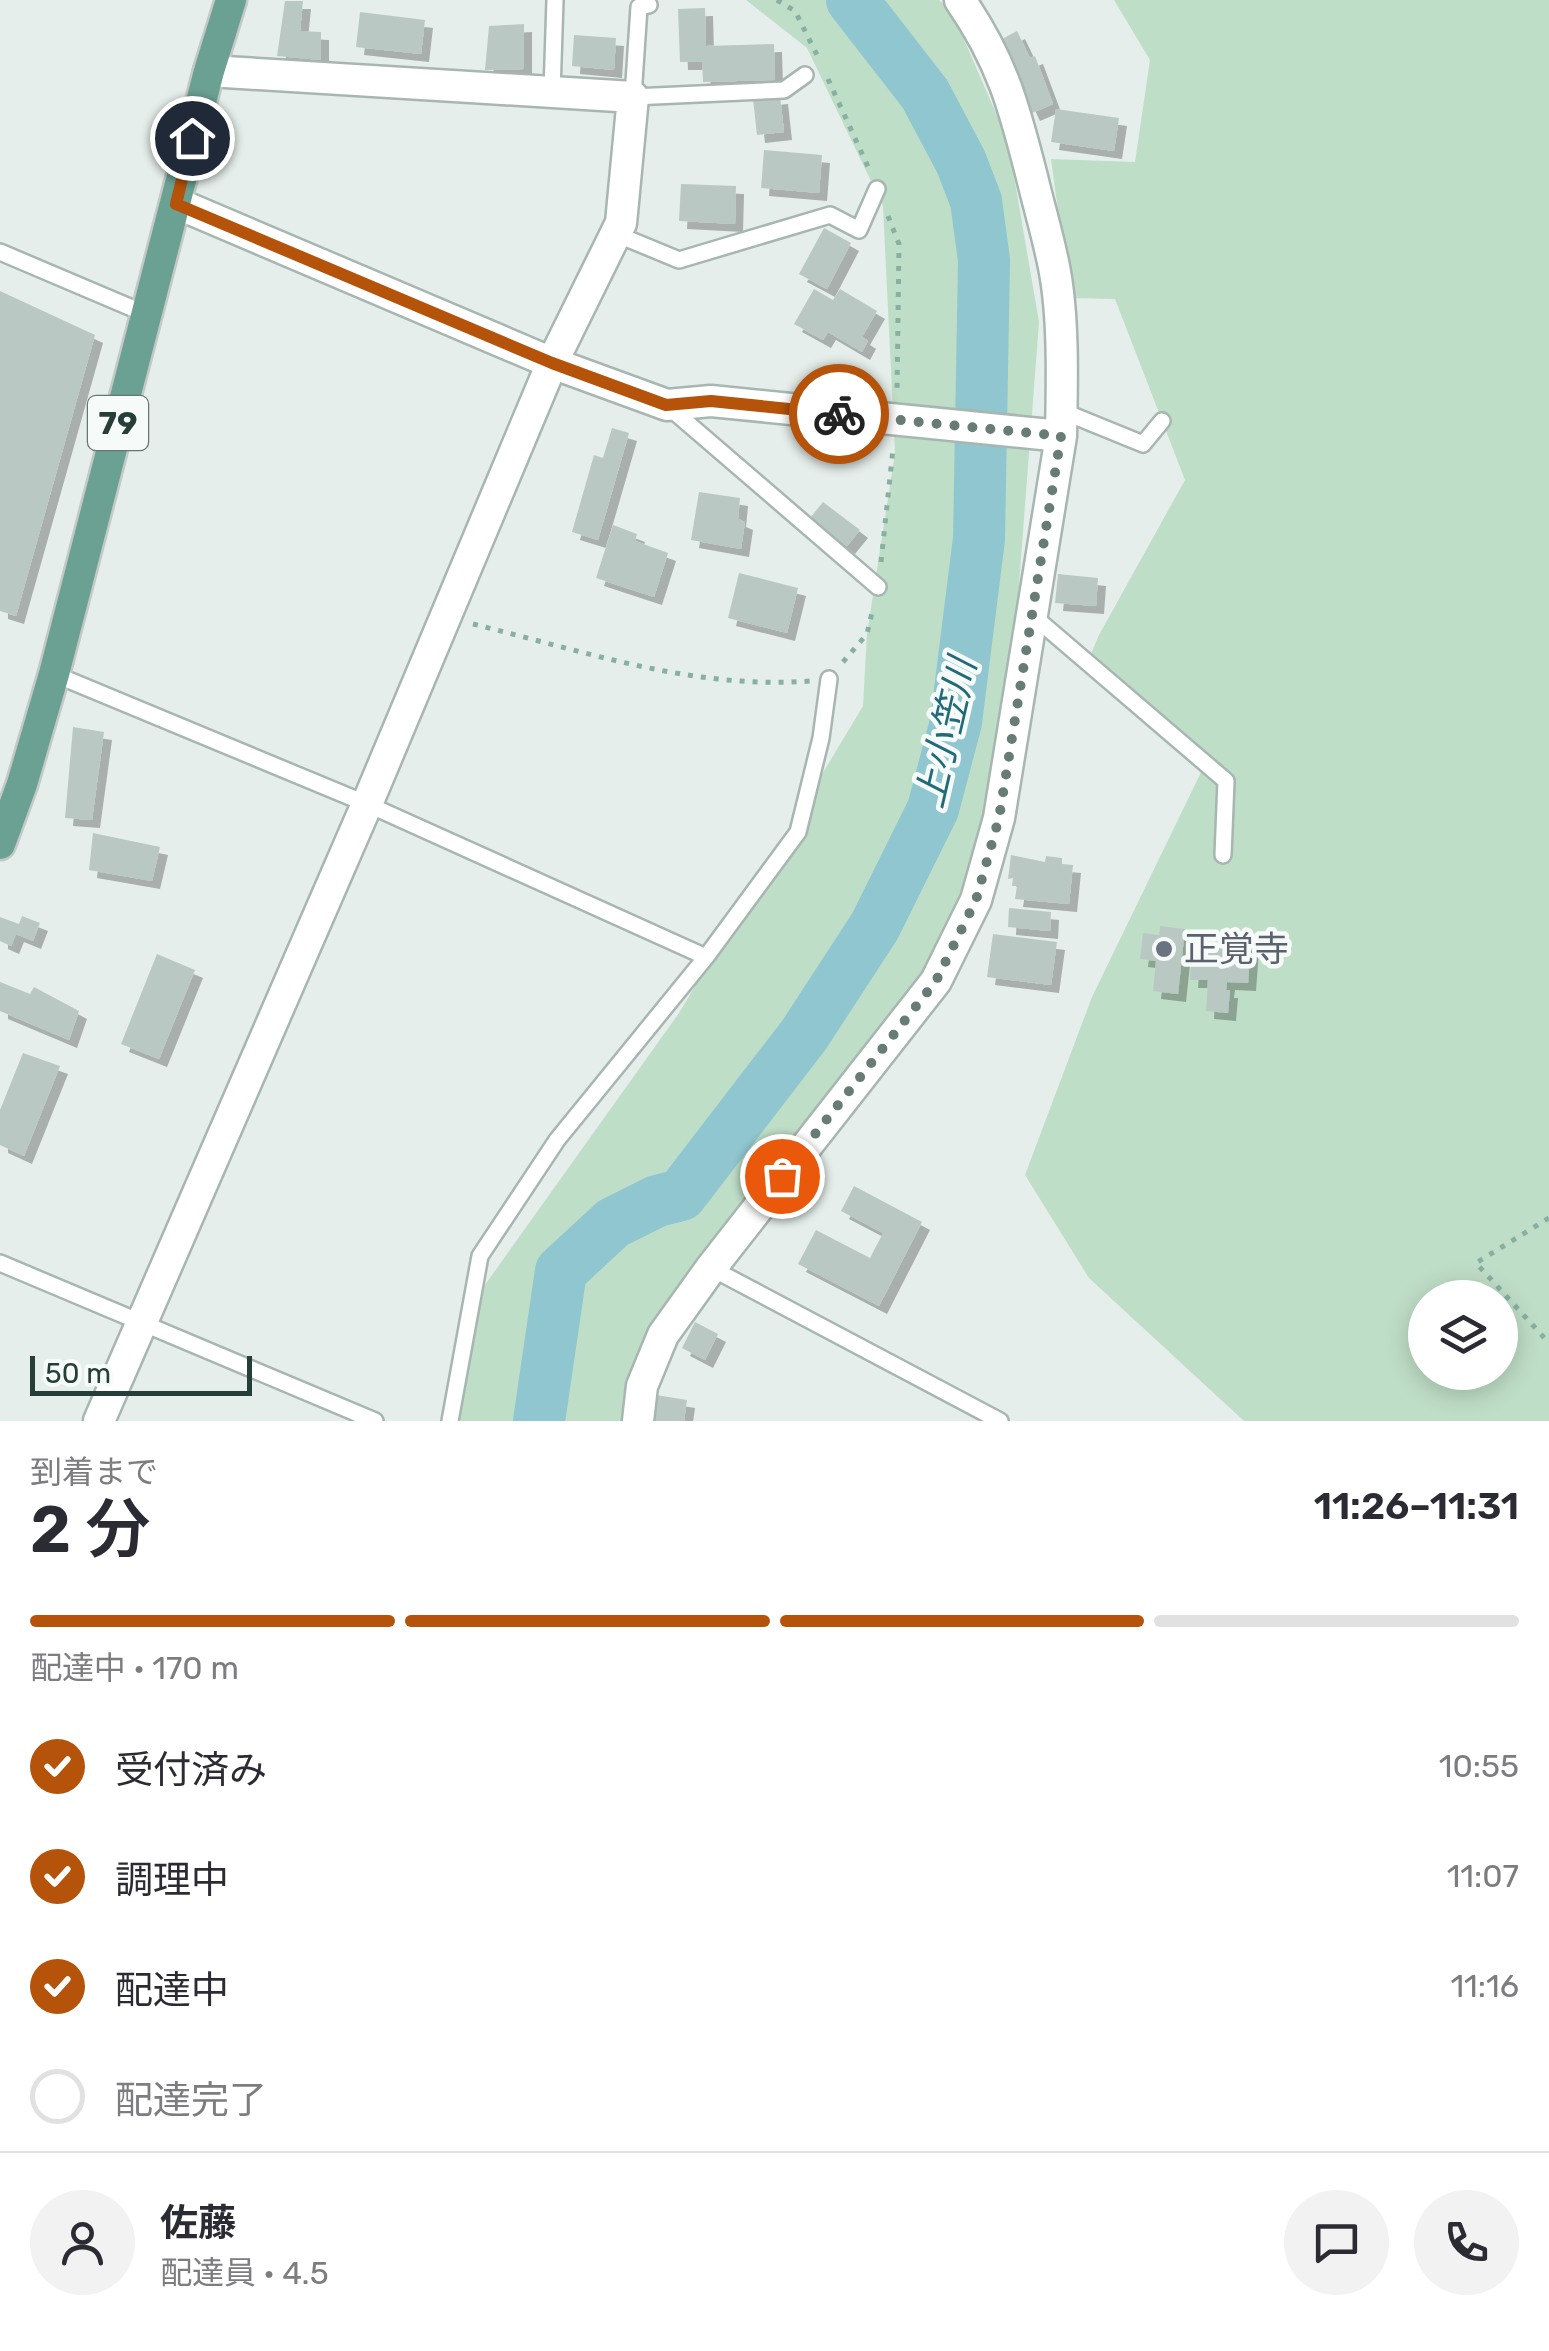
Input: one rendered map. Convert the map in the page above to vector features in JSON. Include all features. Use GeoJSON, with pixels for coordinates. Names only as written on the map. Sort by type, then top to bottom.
{"type":"FeatureCollection","features":[{"type":"Feature","properties":{"kind":"main road","name":"79"},"geometry":{"type":"LineString","coordinates":[[0,844],[54,674],[208,72],[231,0]]}},
{"type":"Feature","properties":{"kind":"street"},"geometry":{"type":"LineString","coordinates":[[638,1421],[642,1386],[663,1334],[936,981],[976,900],[999,818],[1032,616],[1051,426],[1055,270],[1004,74],[960,0]]}},
{"type":"Feature","properties":{"kind":"street"},"geometry":{"type":"LineString","coordinates":[[100,1421],[367,804],[552,363],[621,222],[633,97],[208,72]]}},
{"type":"Feature","properties":{"kind":"street"},"geometry":{"type":"LineString","coordinates":[[176,204],[552,363],[666,405],[711,401],[896,420],[1051,426]]}},
{"type":"Feature","properties":{"kind":"lane"},"geometry":{"type":"LineString","coordinates":[[552,92],[555,0]]}},
{"type":"Feature","properties":{"kind":"lane"},"geometry":{"type":"LineString","coordinates":[[649,5],[639,7],[633,97],[784,90],[805,74]]}},
{"type":"Feature","properties":{"kind":"lane"},"geometry":{"type":"LineString","coordinates":[[616,234],[679,260],[830,215],[859,230],[877,189]]}},
{"type":"Feature","properties":{"kind":"lane"},"geometry":{"type":"LineString","coordinates":[[0,252],[146,314]]}},
{"type":"Feature","properties":{"kind":"lane"},"geometry":{"type":"LineString","coordinates":[[666,405],[878,587]]}},
{"type":"Feature","properties":{"kind":"lane"},"geometry":{"type":"LineString","coordinates":[[1051,426],[1143,444],[1162,421]]}},
{"type":"Feature","properties":{"kind":"lane"},"geometry":{"type":"LineString","coordinates":[[1032,616],[1226,781],[1222,855]]}},
{"type":"Feature","properties":{"kind":"lane"},"geometry":{"type":"LineString","coordinates":[[54,674],[367,804],[706,957]]}},
{"type":"Feature","properties":{"kind":"lane"},"geometry":{"type":"LineString","coordinates":[[450,1421],[480,1256],[558,1140],[706,957],[798,832],[821,738],[828,679]]}},
{"type":"Feature","properties":{"kind":"lane"},"geometry":{"type":"LineString","coordinates":[[0,1263],[375,1421]]}},
{"type":"Feature","properties":{"kind":"lane"},"geometry":{"type":"LineString","coordinates":[[711,1268],[1000,1421]]}},
{"type":"Feature","properties":{"kind":"path"},"geometry":{"type":"LineString","coordinates":[[446,617],[679,675],[782,683],[828,679],[867,634],[878,587],[896,420],[899,244],[855,131],[794,12],[777,0]]}},
{"type":"Feature","properties":{"kind":"path"},"geometry":{"type":"LineString","coordinates":[[1549,1218],[1476,1263],[1549,1343]]}},
{"type":"Feature","properties":{"kind":"green space"},"geometry":{"type":"Polygon","coordinates":[[[746,0],[939,0],[952,12],[1008,141],[1039,322],[1003,794],[976,900],[864,1073],[640,1358],[637,1421],[458,1421],[477,1296],[679,1013],[863,706],[867,634],[895,453],[883,206],[807,48],[746,0]]]}},
{"type":"Feature","properties":{"kind":"green space"},"geometry":{"type":"Polygon","coordinates":[[[1114,0],[1549,0],[1549,1421],[1244,1421],[1089,1278],[1025,1175],[1092,997],[1205,764],[1087,663],[1185,480],[1115,299],[1070,298],[1051,159],[1135,162],[1150,60],[1114,0]]]}},
{"type":"Feature","properties":{"kind":"building"},"geometry":{"type":"Polygon","coordinates":[[[285,1],[303,1],[300,31],[321,32],[321,60],[277,56],[285,1]]]}},
{"type":"Feature","properties":{"kind":"building"},"geometry":{"type":"Polygon","coordinates":[[[705,8],[706,46],[774,44],[775,80],[703,82],[702,62],[680,62],[678,9],[705,8]]]}},
{"type":"Feature","properties":{"kind":"building"},"geometry":{"type":"Polygon","coordinates":[[[360,12],[425,20],[421,54],[356,47],[360,12]]]}},
{"type":"Feature","properties":{"kind":"building"},"geometry":{"type":"Polygon","coordinates":[[[524,24],[524,69],[485,70],[489,26],[524,24]]]}},
{"type":"Feature","properties":{"kind":"building"},"geometry":{"type":"Polygon","coordinates":[[[1017,31],[1030,58],[1035,56],[1053,104],[1032,113],[1002,39],[1017,31]]]}},
{"type":"Feature","properties":{"kind":"building"},"geometry":{"type":"Polygon","coordinates":[[[574,35],[616,38],[614,70],[572,66],[574,35]]]}},
{"type":"Feature","properties":{"kind":"building"},"geometry":{"type":"Polygon","coordinates":[[[780,96],[784,132],[757,135],[753,99],[780,96]]]}},
{"type":"Feature","properties":{"kind":"building"},"geometry":{"type":"Polygon","coordinates":[[[1056,109],[1119,118],[1114,151],[1051,142],[1056,109]]]}},
{"type":"Feature","properties":{"kind":"building"},"geometry":{"type":"Polygon","coordinates":[[[764,150],[822,155],[819,193],[761,188],[764,150]]]}},
{"type":"Feature","properties":{"kind":"building"},"geometry":{"type":"Polygon","coordinates":[[[681,184],[736,186],[735,224],[679,221],[681,184]]]}},
{"type":"Feature","properties":{"kind":"building"},"geometry":{"type":"Polygon","coordinates":[[[824,228],[851,243],[827,289],[799,274],[824,228]]]}},
{"type":"Feature","properties":{"kind":"building"},"geometry":{"type":"Polygon","coordinates":[[[814,289],[833,300],[840,289],[877,311],[862,337],[868,341],[862,352],[828,332],[823,340],[794,324],[814,289]]]}},
{"type":"Feature","properties":{"kind":"building"},"geometry":{"type":"Polygon","coordinates":[[[0,291],[95,335],[16,616],[0,611],[0,291]]]}},
{"type":"Feature","properties":{"kind":"building"},"geometry":{"type":"Polygon","coordinates":[[[612,428],[629,433],[598,540],[572,532],[594,455],[603,458],[612,428]]]}},
{"type":"Feature","properties":{"kind":"building"},"geometry":{"type":"Polygon","coordinates":[[[699,492],[740,498],[738,519],[745,522],[741,549],[691,540],[699,492]]]}},
{"type":"Feature","properties":{"kind":"building"},"geometry":{"type":"Polygon","coordinates":[[[823,502],[860,530],[847,546],[810,518],[823,502]]]}},
{"type":"Feature","properties":{"kind":"building"},"geometry":{"type":"Polygon","coordinates":[[[613,525],[637,534],[635,541],[668,553],[654,597],[596,578],[613,525]]]}},
{"type":"Feature","properties":{"kind":"building"},"geometry":{"type":"Polygon","coordinates":[[[739,573],[798,588],[787,633],[728,618],[739,573]]]}},
{"type":"Feature","properties":{"kind":"building"},"geometry":{"type":"Polygon","coordinates":[[[1058,574],[1098,578],[1096,606],[1055,603],[1058,574]]]}},
{"type":"Feature","properties":{"kind":"building"},"geometry":{"type":"Polygon","coordinates":[[[73,727],[104,732],[92,820],[65,818],[73,727]]]}},
{"type":"Feature","properties":{"kind":"building"},"geometry":{"type":"Polygon","coordinates":[[[93,833],[160,847],[152,881],[89,870],[93,833]]]}},
{"type":"Feature","properties":{"kind":"building"},"geometry":{"type":"Polygon","coordinates":[[[1011,855],[1045,862],[1046,856],[1062,858],[1062,864],[1073,865],[1069,904],[1015,899],[1017,886],[1012,886],[1013,878],[1008,879],[1011,855]]]}},
{"type":"Feature","properties":{"kind":"building"},"geometry":{"type":"Polygon","coordinates":[[[1009,908],[1051,912],[1050,931],[1008,927],[1009,908]]]}},
{"type":"Feature","properties":{"kind":"building"},"geometry":{"type":"Polygon","coordinates":[[[22,916],[40,923],[33,941],[16,934],[11,946],[0,941],[0,917],[19,924],[22,916]]]}},
{"type":"Feature","properties":{"kind":"building"},"geometry":{"type":"Polygon","coordinates":[[[1160,926],[1185,929],[1178,994],[1153,991],[1156,961],[1140,959],[1143,933],[1159,935],[1160,926]]]}},
{"type":"Feature","properties":{"kind":"building"},"geometry":{"type":"Polygon","coordinates":[[[993,934],[1057,942],[1051,985],[987,977],[993,934]]]}},
{"type":"Feature","properties":{"kind":"building"},"geometry":{"type":"Polygon","coordinates":[[[1193,939],[1251,943],[1248,983],[1227,982],[1228,1013],[1206,1011],[1208,980],[1190,980],[1193,939]]]}},
{"type":"Feature","properties":{"kind":"building"},"geometry":{"type":"Polygon","coordinates":[[[157,954],[195,970],[159,1059],[121,1044],[157,954]]]}},
{"type":"Feature","properties":{"kind":"building"},"geometry":{"type":"Polygon","coordinates":[[[0,982],[30,994],[34,987],[79,1011],[69,1040],[0,1011],[0,982]]]}},
{"type":"Feature","properties":{"kind":"building"},"geometry":{"type":"Polygon","coordinates":[[[23,1053],[60,1066],[24,1156],[0,1145],[0,1110],[23,1053]]]}},
{"type":"Feature","properties":{"kind":"building"},"geometry":{"type":"Polygon","coordinates":[[[854,1186],[922,1222],[879,1306],[798,1264],[816,1230],[870,1258],[883,1233],[841,1211],[854,1186]]]}},
{"type":"Feature","properties":{"kind":"building"},"geometry":{"type":"Polygon","coordinates":[[[695,1322],[718,1334],[705,1360],[682,1348],[695,1322]]]}},
{"type":"Feature","properties":{"kind":"building"},"geometry":{"type":"Polygon","coordinates":[[[656,1395],[687,1400],[684,1421],[652,1421],[656,1395]]]}},
{"type":"Feature","properties":{"kind":"waterway","name":"上小笠川"},"geometry":{"type":"LineString","coordinates":[[539,1421],[561,1271],[613,1223],[657,1201],[681,1195],[804,1035],[875,926],[933,809],[956,722],[979,539],[984,260],[976,201],[961,162],[925,94],[852,0]]}},
{"type":"Feature","properties":{"kind":"way so far"},"geometry":{"type":"LineString","coordinates":[[782,1176],[936,981],[976,900],[999,818],[1061,436],[839,414]]}},
{"type":"Feature","properties":{"kind":"place","name":"正覚寺"},"geometry":{"type":"Point","coordinates":[1164,949]}},
{"type":"Feature","properties":{"kind":"route"},"geometry":{"type":"LineString","coordinates":[[192,138],[176,204],[552,363],[666,405],[711,401],[839,414]]}}]}
